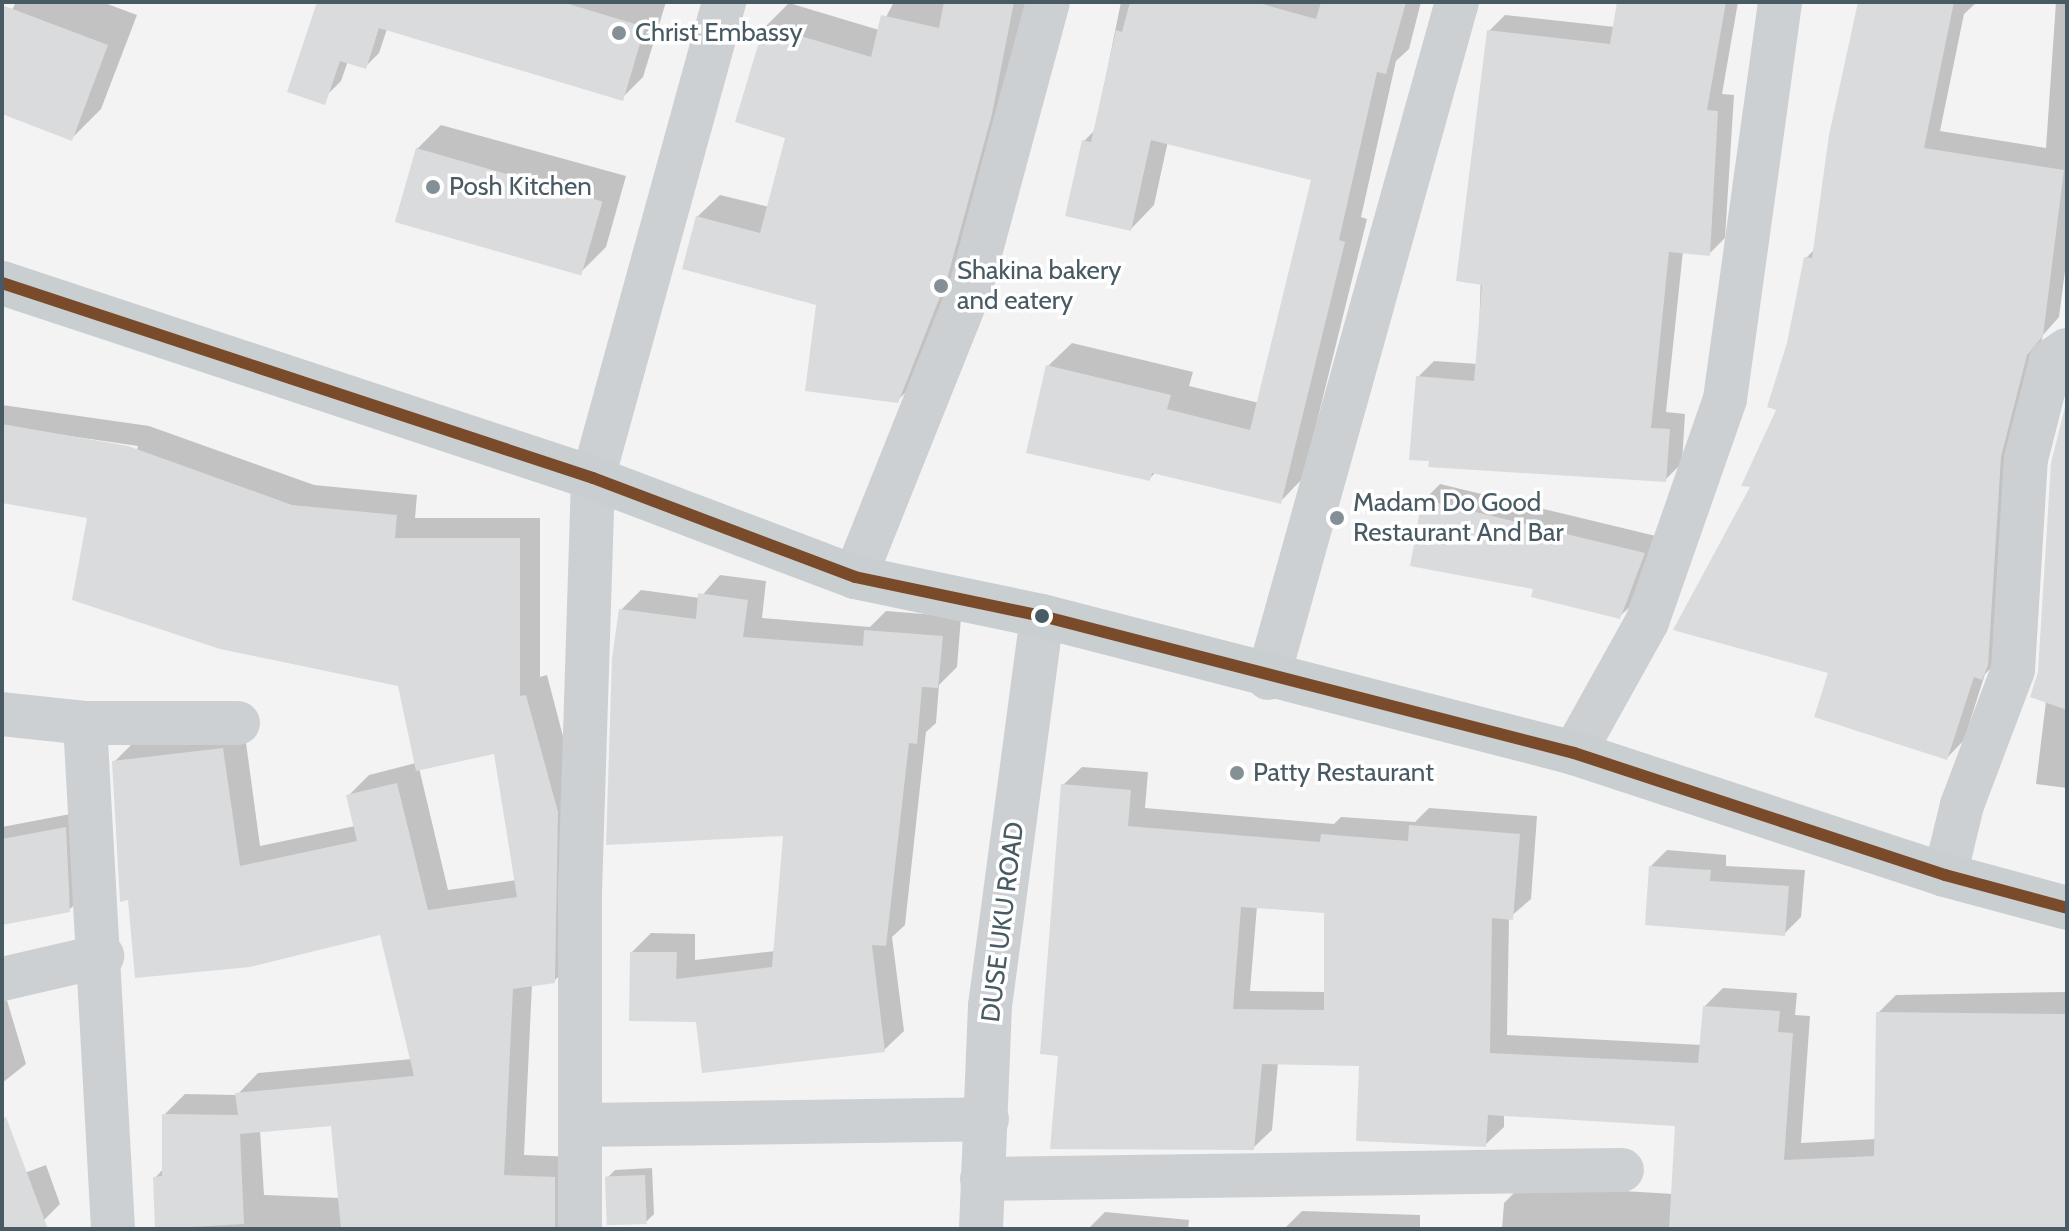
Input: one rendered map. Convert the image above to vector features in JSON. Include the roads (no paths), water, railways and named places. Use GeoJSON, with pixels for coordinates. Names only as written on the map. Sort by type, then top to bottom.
{"type":"FeatureCollection","features":[{"type":"Feature","properties":{"kind":"main road"},"geometry":{"type":"LineString","coordinates":[[2,283],[593,478],[855,577],[1042,616],[1268,678],[1574,753],[1945,875],[2067,908]]}},
{"type":"Feature","properties":{"kind":"street"},"geometry":{"type":"LineString","coordinates":[[580,1229],[580,892],[593,478],[724,2]]}},
{"type":"Feature","properties":{"kind":"street"},"geometry":{"type":"LineString","coordinates":[[855,577],[971,287],[1048,2]]}},
{"type":"Feature","properties":{"kind":"street"},"geometry":{"type":"LineString","coordinates":[[1268,678],[1457,2]]}},
{"type":"Feature","properties":{"kind":"street"},"geometry":{"type":"LineString","coordinates":[[1574,753],[1647,622],[1725,399],[1780,2]]}},
{"type":"Feature","properties":{"kind":"street"},"geometry":{"type":"LineString","coordinates":[[1945,875],[1962,805],[2013,670],[2026,459],[2051,361],[2067,350]]}},
{"type":"Feature","properties":{"kind":"street","name":"DUSE UKU ROAD"},"geometry":{"type":"LineString","coordinates":[[981,1229],[990,1006],[1042,616]]}},
{"type":"Feature","properties":{"kind":"street"},"geometry":{"type":"LineString","coordinates":[[2,714],[85,723],[238,723]]}},
{"type":"Feature","properties":{"kind":"street"},"geometry":{"type":"LineString","coordinates":[[85,723],[102,956],[113,1229]]}},
{"type":"Feature","properties":{"kind":"street"},"geometry":{"type":"LineString","coordinates":[[2,979],[102,956]]}},
{"type":"Feature","properties":{"kind":"street"},"geometry":{"type":"LineString","coordinates":[[580,1125],[987,1119]]}},
{"type":"Feature","properties":{"kind":"street"},"geometry":{"type":"LineString","coordinates":[[982,1179],[1622,1170]]}},
{"type":"Feature","properties":{"kind":"place","name":"Christ Embassy"},"geometry":{"type":"Point","coordinates":[619,33]}},
{"type":"Feature","properties":{"kind":"place","name":"Posh Kitchen"},"geometry":{"type":"Point","coordinates":[433,187]}},
{"type":"Feature","properties":{"kind":"place","name":"Shakina bakery and eatery"},"geometry":{"type":"Point","coordinates":[941,286]}},
{"type":"Feature","properties":{"kind":"place","name":"Madam Do Good Restaurant And Bar"},"geometry":{"type":"Point","coordinates":[1337,518]}},
{"type":"Feature","properties":{"kind":"place","name":"Patty Restaurant"},"geometry":{"type":"Point","coordinates":[1237,773]}}]}
